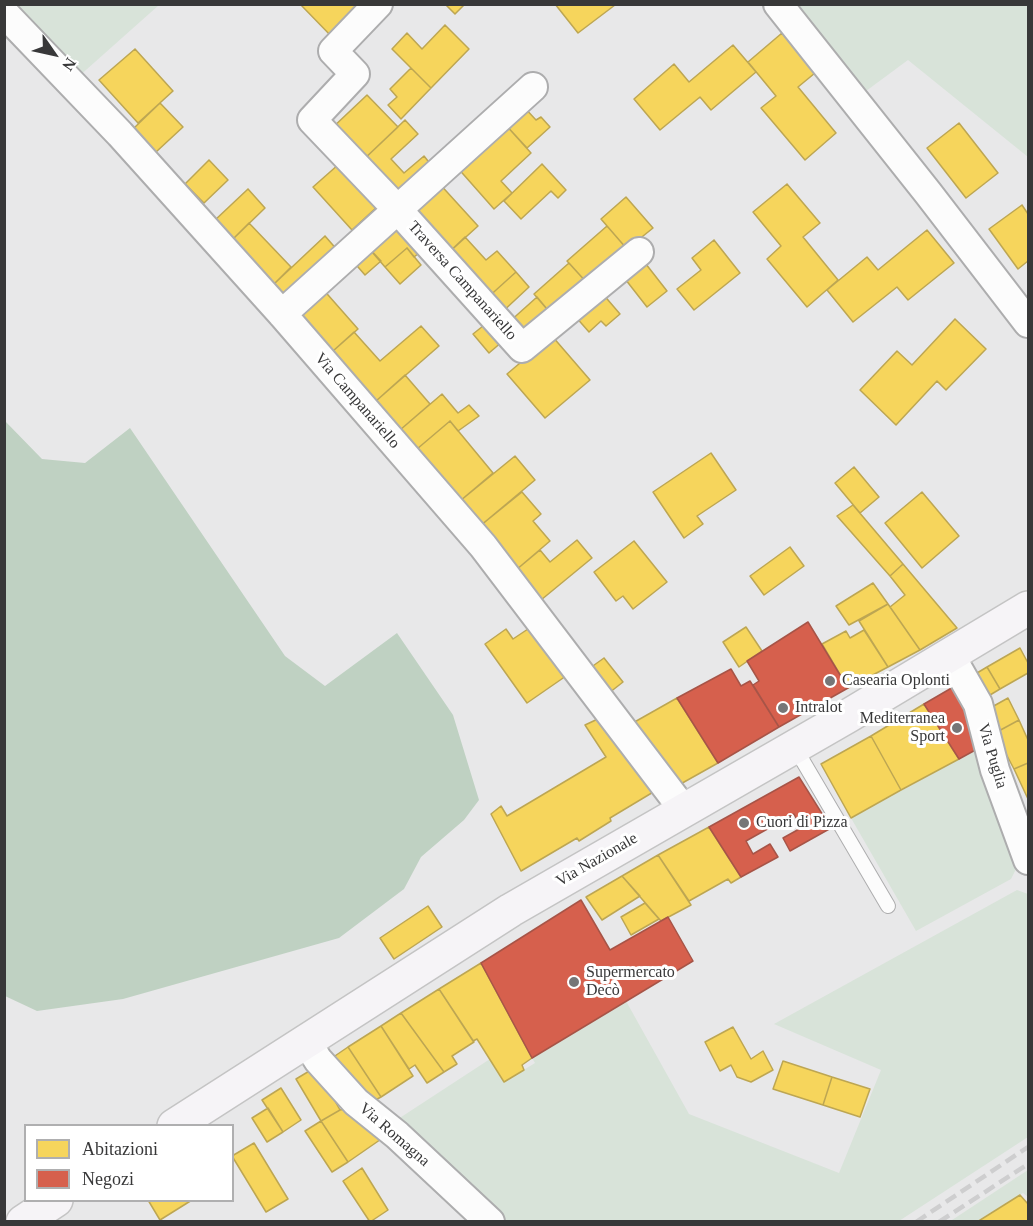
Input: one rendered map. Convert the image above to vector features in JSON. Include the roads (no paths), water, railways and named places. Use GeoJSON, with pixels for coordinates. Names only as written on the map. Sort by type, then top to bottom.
{"type":"FeatureCollection","features":[{"type":"Feature","properties":{"kind":"main road","name":"Via Nazionale"},"geometry":{"type":"LineString","coordinates":[[176,1124],[512,910],[1029,608]]}},
{"type":"Feature","properties":{"kind":"main road"},"geometry":{"type":"LineString","coordinates":[[23,1221],[53,1202]]}},
{"type":"Feature","properties":{"kind":"street","name":"Traversa Campanariello"},"geometry":{"type":"LineString","coordinates":[[378,4],[333,51],[355,74],[312,120],[397,208],[522,348],[639,252]]}},
{"type":"Feature","properties":{"kind":"street"},"geometry":{"type":"LineString","coordinates":[[778,4],[1029,323]]}},
{"type":"Feature","properties":{"kind":"street","name":"Via Campanariello"},"geometry":{"type":"LineString","coordinates":[[4,14],[120,134],[282,314],[483,546],[683,809]]}},
{"type":"Feature","properties":{"kind":"street","name":"Traversa Campanariello"},"geometry":{"type":"LineString","coordinates":[[282,314],[533,87]]}},
{"type":"Feature","properties":{"kind":"street","name":"Via Puglia"},"geometry":{"type":"LineString","coordinates":[[950,656],[978,704],[994,770],[1029,860]]}},
{"type":"Feature","properties":{"kind":"street","name":"Via Romagna"},"geometry":{"type":"LineString","coordinates":[[306,1041],[318,1060],[356,1102],[398,1135],[490,1221]]}},
{"type":"Feature","properties":{"kind":"lane"},"geometry":{"type":"LineString","coordinates":[[794,746],[888,906]]}},
{"type":"Feature","properties":{"kind":"railway"},"geometry":{"type":"LineString","coordinates":[[916,1222],[1028,1147]]}},
{"type":"Feature","properties":{"kind":"railway"},"geometry":{"type":"LineString","coordinates":[[939,1222],[1028,1164]]}},
{"type":"Feature","properties":{"kind":"place","name":"Casearia Oplonti"},"geometry":{"type":"Point","coordinates":[830,681]}},
{"type":"Feature","properties":{"kind":"place","name":"Intralot"},"geometry":{"type":"Point","coordinates":[783,708]}},
{"type":"Feature","properties":{"kind":"place","name":"Mediterranea Sport"},"geometry":{"type":"Point","coordinates":[957,728]}},
{"type":"Feature","properties":{"kind":"place","name":"Cuori di Pizza"},"geometry":{"type":"Point","coordinates":[744,823]}},
{"type":"Feature","properties":{"kind":"place","name":"Supermercato Decò"},"geometry":{"type":"Point","coordinates":[574,982]}}]}
